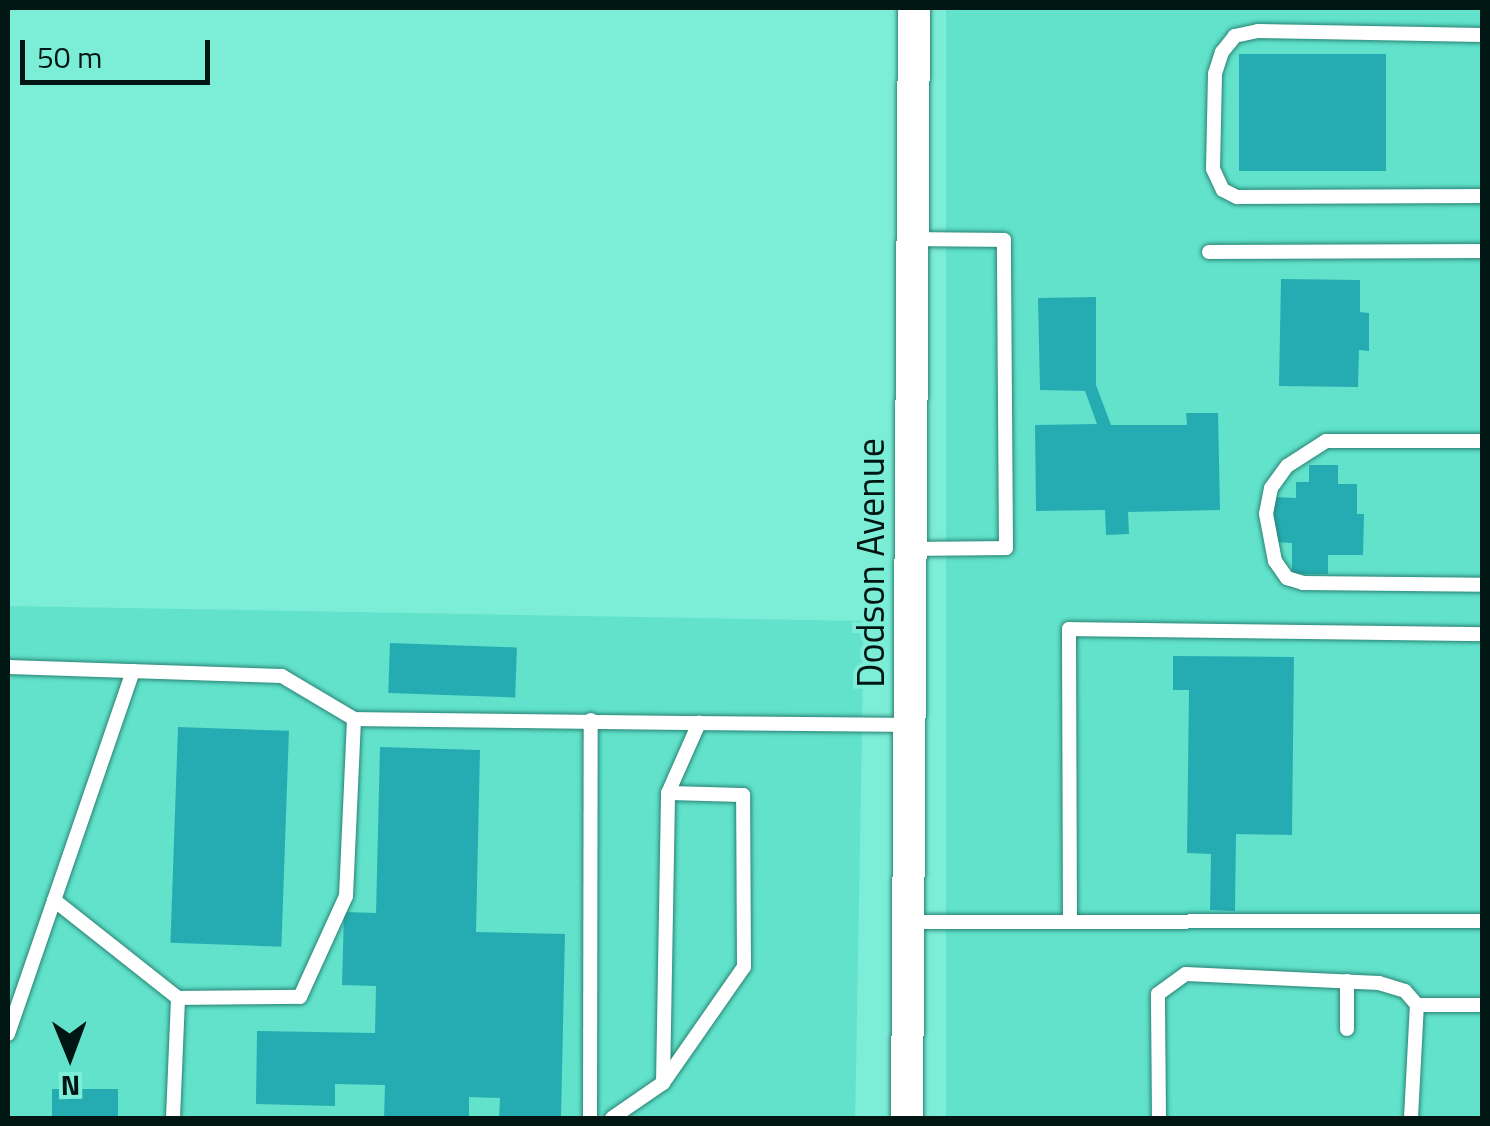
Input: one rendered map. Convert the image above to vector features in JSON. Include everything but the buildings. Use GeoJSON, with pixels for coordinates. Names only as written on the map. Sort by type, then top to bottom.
{"type":"FeatureCollection","features":[{"type":"Feature","properties":{"kind":"street","name":"Dodson Avenue"},"geometry":{"type":"LineString","coordinates":[[907,1118],[914,8]]}},
{"type":"Feature","properties":{"kind":"lane"},"geometry":{"type":"LineString","coordinates":[[1482,35],[1258,32],[1235,36],[1222,52],[1214,74],[1213,169],[1222,190],[1238,197],[1482,196]]}},
{"type":"Feature","properties":{"kind":"lane"},"geometry":{"type":"LineString","coordinates":[[911,549],[1006,548],[1004,240],[913,240]]}},
{"type":"Feature","properties":{"kind":"lane"},"geometry":{"type":"LineString","coordinates":[[1209,252],[1482,251]]}},
{"type":"Feature","properties":{"kind":"lane"},"geometry":{"type":"LineString","coordinates":[[1482,441],[1326,441],[1286,466],[1271,488],[1266,514],[1275,562],[1288,578],[1304,583],[1482,585]]}},
{"type":"Feature","properties":{"kind":"lane"},"geometry":{"type":"LineString","coordinates":[[1070,922],[1069,629],[1482,634]]}},
{"type":"Feature","properties":{"kind":"lane"},"geometry":{"type":"LineString","coordinates":[[8,667],[282,676],[354,719],[910,726]]}},
{"type":"Feature","properties":{"kind":"lane"},"geometry":{"type":"LineString","coordinates":[[8,1034],[134,671]]}},
{"type":"Feature","properties":{"kind":"lane"},"geometry":{"type":"LineString","coordinates":[[54,900],[178,998],[300,997],[346,896],[354,719]]}},
{"type":"Feature","properties":{"kind":"lane"},"geometry":{"type":"LineString","coordinates":[[590,1118],[591,720]]}},
{"type":"Feature","properties":{"kind":"lane"},"geometry":{"type":"LineString","coordinates":[[663,1082],[668,793],[699,723]]}},
{"type":"Feature","properties":{"kind":"lane"},"geometry":{"type":"LineString","coordinates":[[612,1118],[663,1082],[744,966],[743,795],[668,793]]}},
{"type":"Feature","properties":{"kind":"lane"},"geometry":{"type":"LineString","coordinates":[[908,922],[1482,921]]}},
{"type":"Feature","properties":{"kind":"lane"},"geometry":{"type":"LineString","coordinates":[[1159,1118],[1158,994],[1186,974],[1379,982],[1405,990],[1417,1005],[1411,1118]]}},
{"type":"Feature","properties":{"kind":"lane"},"geometry":{"type":"LineString","coordinates":[[1346,981],[1347,1029]]}},
{"type":"Feature","properties":{"kind":"lane"},"geometry":{"type":"LineString","coordinates":[[173,1118],[178,998]]}},
{"type":"Feature","properties":{"kind":"lane"},"geometry":{"type":"LineString","coordinates":[[1417,1005],[1482,1006]]}},
{"type":"Feature","properties":{"kind":"shaded area"},"geometry":{"type":"Polygon","coordinates":[[[946,8],[1482,8],[1482,1118],[946,1118],[946,8]]]}},
{"type":"Feature","properties":{"kind":"shaded area"},"geometry":{"type":"Polygon","coordinates":[[[8,606],[864,621],[855,1118],[8,1118],[8,606]]]}}]}
